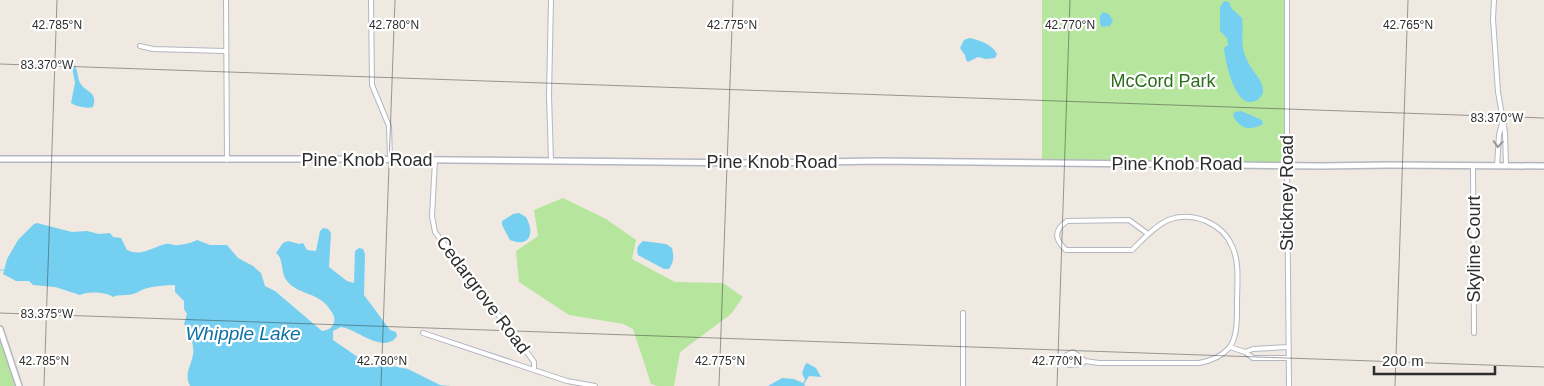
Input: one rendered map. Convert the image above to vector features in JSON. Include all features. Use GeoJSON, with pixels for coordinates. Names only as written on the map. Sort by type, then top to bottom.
{"type":"FeatureCollection","features":[{"type":"Feature","properties":{"kind":"street"},"geometry":{"type":"LineString","coordinates":[[226,0],[227,160]]}},
{"type":"Feature","properties":{"kind":"street"},"geometry":{"type":"LineString","coordinates":[[371,0],[372,85],[389,126],[390,160]]}},
{"type":"Feature","properties":{"kind":"street"},"geometry":{"type":"LineString","coordinates":[[551,0],[551,160]]}},
{"type":"Feature","properties":{"kind":"street","name":"Stickney Road"},"geometry":{"type":"LineString","coordinates":[[1287,0],[1289,386]]}},
{"type":"Feature","properties":{"kind":"street"},"geometry":{"type":"LineString","coordinates":[[1494,0],[1493,19],[1498,92],[1505,132],[1506,166]]}},
{"type":"Feature","properties":{"kind":"street"},"geometry":{"type":"LineString","coordinates":[[140,46],[152,49],[225,51]]}},
{"type":"Feature","properties":{"kind":"street"},"geometry":{"type":"LineString","coordinates":[[1497,166],[1499,135],[1502,123]]}},
{"type":"Feature","properties":{"kind":"street","name":"Pine Knob Road"},"geometry":{"type":"LineString","coordinates":[[0,159],[551,160],[754,163],[878,161],[1544,166]]}},
{"type":"Feature","properties":{"kind":"street","name":"Cedargrove Road"},"geometry":{"type":"LineString","coordinates":[[435,160],[432,216],[435,232],[529,355],[534,362],[534,369]]}},
{"type":"Feature","properties":{"kind":"street","name":"Skyline Court"},"geometry":{"type":"LineString","coordinates":[[1473,166],[1474,333]]}},
{"type":"Feature","properties":{"kind":"street"},"geometry":{"type":"LineString","coordinates":[[1085,361],[1081,356],[1073,352],[1067,355],[1066,360],[1069,365],[1081,364],[1085,361],[1106,363],[1199,363],[1210,361],[1230,347],[1237,314],[1236,262],[1232,246],[1213,224],[1198,218],[1169,219],[1148,234],[1132,250],[1066,250],[1059,243],[1057,234],[1061,226],[1067,221],[1129,220],[1148,234]]}},
{"type":"Feature","properties":{"kind":"street"},"geometry":{"type":"LineString","coordinates":[[963,313],[963,386]]}},
{"type":"Feature","properties":{"kind":"street"},"geometry":{"type":"LineString","coordinates":[[0,329],[19,386]]}},
{"type":"Feature","properties":{"kind":"street"},"geometry":{"type":"LineString","coordinates":[[424,333],[567,381],[595,386]]}},
{"type":"Feature","properties":{"kind":"street"},"geometry":{"type":"LineString","coordinates":[[1230,347],[1245,352],[1253,358],[1288,358]]}},
{"type":"Feature","properties":{"kind":"street"},"geometry":{"type":"LineString","coordinates":[[1245,352],[1253,349],[1288,347]]}},
{"type":"Feature","properties":{"kind":"street"},"geometry":{"type":"LineString","coordinates":[[1269,348],[1269,358]]}},
{"type":"Feature","properties":{"kind":"green space","name":"McCord Park"},"geometry":{"type":"Polygon","coordinates":[[[1042,0],[1285,0],[1284,163],[1042,161],[1042,0]]]}},
{"type":"Feature","properties":{"kind":"green space"},"geometry":{"type":"Polygon","coordinates":[[[563,198],[606,219],[636,240],[632,259],[675,282],[723,283],[743,297],[731,314],[680,352],[674,386],[651,384],[633,329],[623,324],[569,315],[519,282],[516,251],[538,236],[534,210],[563,198]]]}},
{"type":"Feature","properties":{"kind":"green space"},"geometry":{"type":"Polygon","coordinates":[[[0,338],[15,386],[0,386],[0,338]]]}},
{"type":"Feature","properties":{"kind":"water"},"geometry":{"type":"Polygon","coordinates":[[[1224,1],[1229,2],[1232,9],[1242,18],[1242,44],[1245,54],[1263,87],[1262,94],[1257,100],[1250,102],[1243,99],[1229,74],[1224,48],[1228,45],[1227,38],[1220,31],[1220,7],[1224,1]]]}},
{"type":"Feature","properties":{"kind":"water"},"geometry":{"type":"Polygon","coordinates":[[[1103,12],[1109,14],[1113,21],[1110,26],[1102,27],[1100,24],[1100,16],[1103,12]]]}},
{"type":"Feature","properties":{"kind":"water"},"geometry":{"type":"Polygon","coordinates":[[[969,38],[989,45],[997,54],[995,58],[986,59],[978,57],[968,62],[960,48],[964,40],[969,38]]]}},
{"type":"Feature","properties":{"kind":"water"},"geometry":{"type":"Polygon","coordinates":[[[73,63],[80,83],[93,95],[93,107],[81,107],[71,103],[75,83],[73,63]]]}},
{"type":"Feature","properties":{"kind":"water"},"geometry":{"type":"Polygon","coordinates":[[[1241,111],[1262,120],[1263,124],[1254,128],[1241,126],[1233,115],[1235,112],[1241,111]]]}},
{"type":"Feature","properties":{"kind":"water"},"geometry":{"type":"Polygon","coordinates":[[[519,213],[526,217],[530,228],[529,238],[522,242],[510,240],[502,225],[502,221],[513,214],[519,213]]]}},
{"type":"Feature","properties":{"kind":"water","name":"Whipple Lake"},"geometry":{"type":"Polygon","coordinates":[[[37,223],[72,232],[110,233],[113,237],[121,238],[127,250],[132,252],[142,252],[166,244],[177,245],[197,240],[210,245],[227,245],[238,258],[261,273],[265,286],[275,291],[322,331],[333,326],[333,314],[321,300],[297,289],[287,281],[283,274],[280,258],[276,253],[283,243],[288,241],[299,244],[303,243],[307,250],[316,251],[320,231],[323,228],[328,229],[331,233],[329,267],[347,281],[354,283],[355,251],[359,248],[363,249],[365,254],[364,295],[390,330],[396,332],[397,336],[392,341],[378,342],[341,327],[333,331],[333,340],[359,358],[408,369],[440,385],[450,386],[190,386],[188,374],[193,347],[190,334],[184,324],[187,314],[184,309],[184,301],[175,292],[175,285],[152,287],[133,294],[113,297],[97,293],[80,295],[55,287],[33,285],[29,281],[16,281],[3,274],[7,259],[18,240],[37,223]]]}},
{"type":"Feature","properties":{"kind":"water"},"geometry":{"type":"Polygon","coordinates":[[[643,241],[666,244],[672,248],[673,259],[669,269],[664,269],[638,255],[638,247],[643,241]]]}},
{"type":"Feature","properties":{"kind":"water"},"geometry":{"type":"Polygon","coordinates":[[[807,363],[816,368],[821,377],[809,376],[804,384],[805,386],[768,386],[782,378],[794,379],[803,383],[805,380],[802,373],[807,363]]]}}]}
